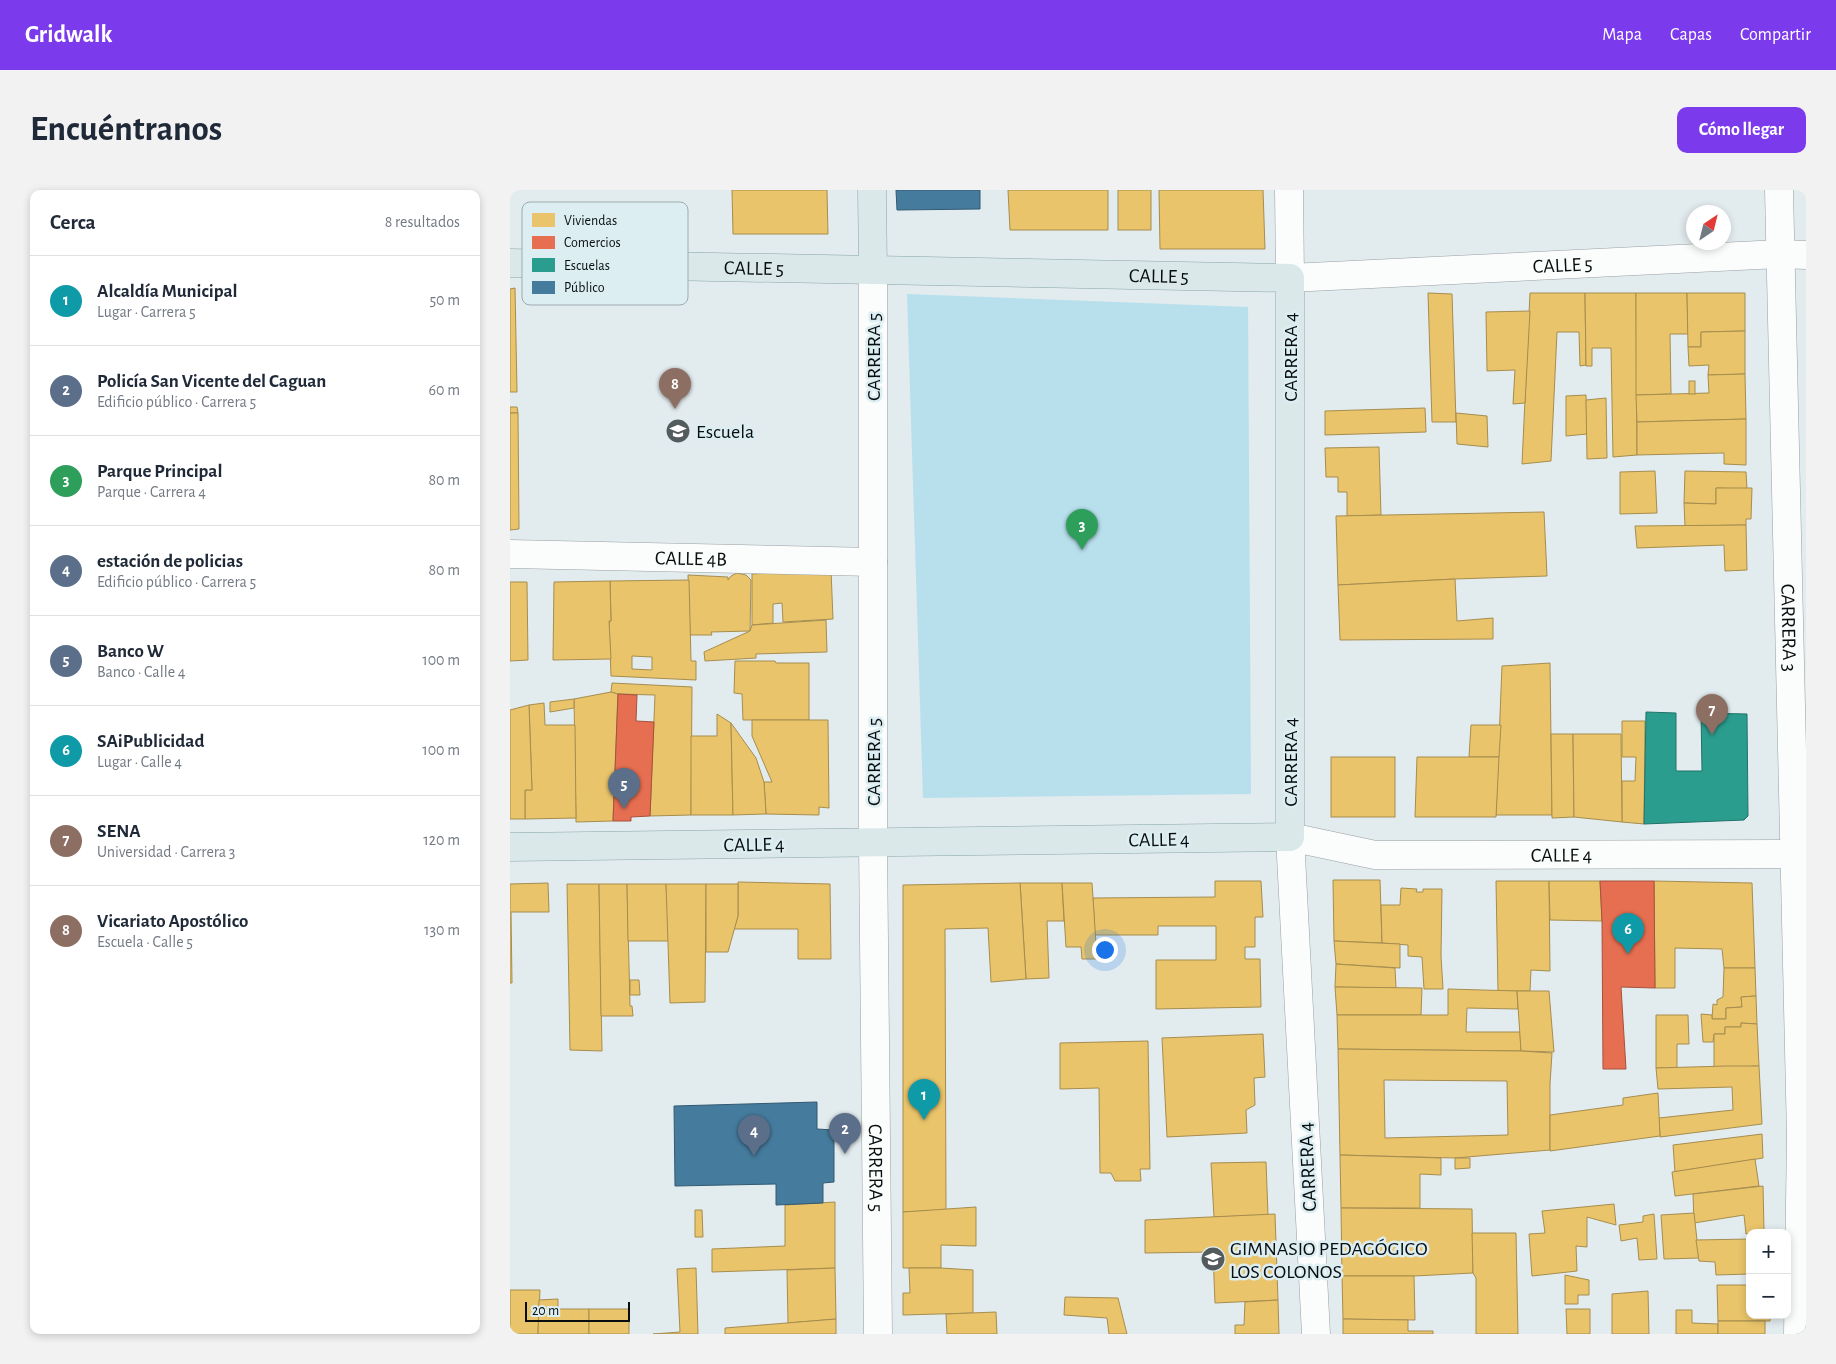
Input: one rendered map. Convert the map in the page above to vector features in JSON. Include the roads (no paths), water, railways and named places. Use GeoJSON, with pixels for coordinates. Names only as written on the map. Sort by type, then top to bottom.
{"type":"FeatureCollection","features":[{"type":"Feature","properties":{"kind":"main road","name":"CARRERA 5"},"geometry":{"type":"LineString","coordinates":[[872,190],[873,270]]}},
{"type":"Feature","properties":{"kind":"main road","name":"CALLE 5"},"geometry":{"type":"LineString","coordinates":[[688,266],[1290,278]]}},
{"type":"Feature","properties":{"kind":"main road","name":"CARRERA 4"},"geometry":{"type":"LineString","coordinates":[[1290,278],[1290,837]]}},
{"type":"Feature","properties":{"kind":"main road","name":"CALLE 4"},"geometry":{"type":"LineString","coordinates":[[510,847],[1290,837]]}},
{"type":"Feature","properties":{"kind":"street","name":"CARRERA 4"},"geometry":{"type":"LineString","coordinates":[[1289,190],[1290,278]]}},
{"type":"Feature","properties":{"kind":"street","name":"CARRERA 3"},"geometry":{"type":"LineString","coordinates":[[1779,190],[1793,254],[1803,1135],[1798,1334]]}},
{"type":"Feature","properties":{"kind":"street","name":"CALLE 5"},"geometry":{"type":"LineString","coordinates":[[1290,278],[1793,254]]}},
{"type":"Feature","properties":{"kind":"street","name":"CARRERA 5"},"geometry":{"type":"LineString","coordinates":[[873,270],[873,842],[878,1334]]}},
{"type":"Feature","properties":{"kind":"street","name":"CALLE 4B"},"geometry":{"type":"LineString","coordinates":[[510,554],[873,562]]}},
{"type":"Feature","properties":{"kind":"street","name":"CARRERA 4"},"geometry":{"type":"LineString","coordinates":[[1290,837],[1316,1334]]}},
{"type":"Feature","properties":{"kind":"street","name":"CALLE 4"},"geometry":{"type":"LineString","coordinates":[[1290,837],[1375,855],[1800,854]]}},
{"type":"Feature","properties":{"kind":"place","name":"Vicariato Apostólico"},"geometry":{"type":"Point","coordinates":[675,409]}},
{"type":"Feature","properties":{"kind":"place","name":"Escuela"},"geometry":{"type":"Point","coordinates":[678,431]}},
{"type":"Feature","properties":{"kind":"place","name":"Parque Principal"},"geometry":{"type":"Point","coordinates":[1082,550]}},
{"type":"Feature","properties":{"kind":"place","name":"SENA"},"geometry":{"type":"Point","coordinates":[1712,735]}},
{"type":"Feature","properties":{"kind":"place","name":"Banco W"},"geometry":{"type":"Point","coordinates":[624,809]}},
{"type":"Feature","properties":{"kind":"place","name":"SAiPublicidad"},"geometry":{"type":"Point","coordinates":[1628,954]}},
{"type":"Feature","properties":{"kind":"place","name":"Alcaldía Municipal"},"geometry":{"type":"Point","coordinates":[924,1120]}},
{"type":"Feature","properties":{"kind":"place","name":"Policía San Vicente del Caguan"},"geometry":{"type":"Point","coordinates":[845,1154]}},
{"type":"Feature","properties":{"kind":"place","name":"estación de policias"},"geometry":{"type":"Point","coordinates":[754,1156]}},
{"type":"Feature","properties":{"kind":"place","name":"GIMNASIO PEDAGÓGICO LOS COLONOS"},"geometry":{"type":"Point","coordinates":[1213,1259]}}]}
